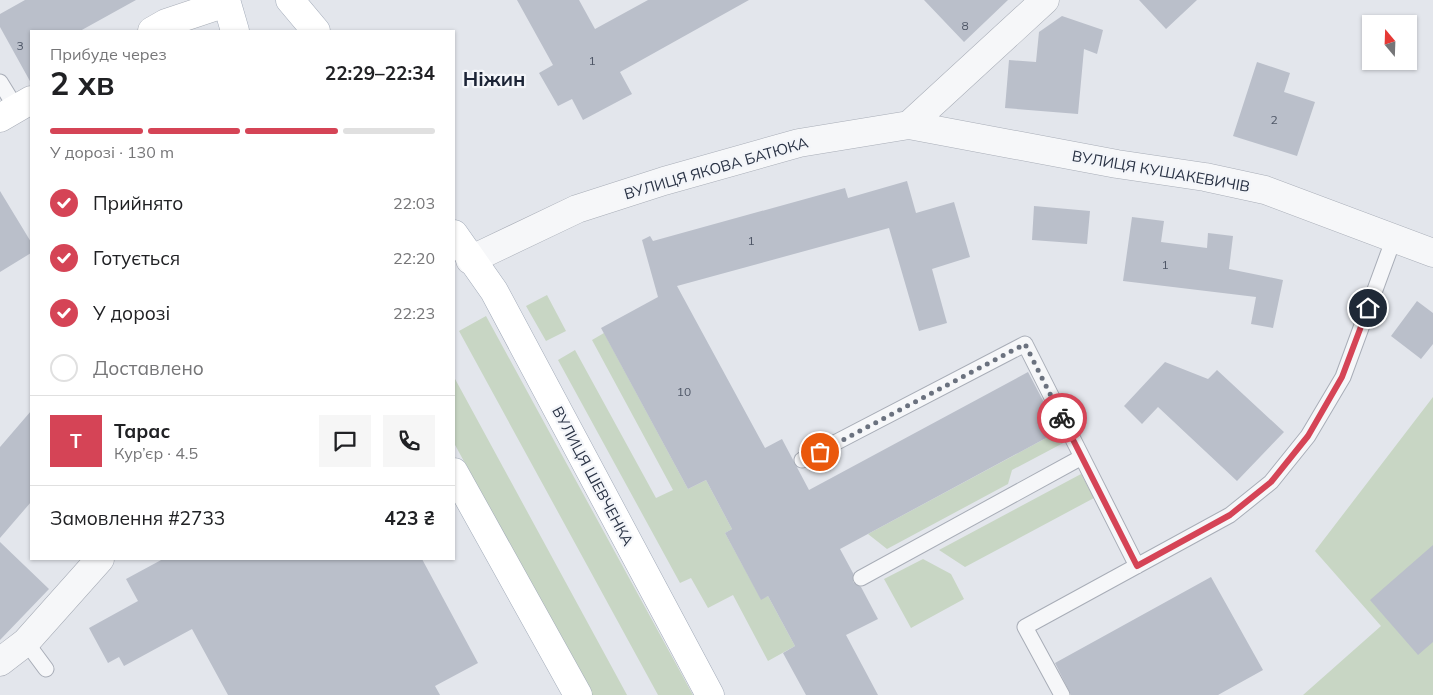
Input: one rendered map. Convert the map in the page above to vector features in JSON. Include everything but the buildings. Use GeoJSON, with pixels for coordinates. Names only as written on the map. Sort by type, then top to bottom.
{"type":"FeatureCollection","features":[{"type":"Feature","properties":{"kind":"main road"},"geometry":{"type":"LineString","coordinates":[[290,0],[315,30]]}},
{"type":"Feature","properties":{"kind":"main road"},"geometry":{"type":"LineString","coordinates":[[154,30],[166,23],[228,1],[235,30]]}},
{"type":"Feature","properties":{"kind":"main road","name":"ВУЛИЦЯ ШЕВЧЕНКА"},"geometry":{"type":"LineString","coordinates":[[455,238],[462,265],[494,291],[710,695]]}},
{"type":"Feature","properties":{"kind":"main road"},"geometry":{"type":"LineString","coordinates":[[455,474],[578,695]]}},
{"type":"Feature","properties":{"kind":"street"},"geometry":{"type":"LineString","coordinates":[[909,125],[1045,0]]}},
{"type":"Feature","properties":{"kind":"street","name":"ВУЛИЦЯ КУШАКЕВИЧІВ"},"geometry":{"type":"LineString","coordinates":[[909,125],[1117,164],[1204,176],[1265,190],[1433,253]]}},
{"type":"Feature","properties":{"kind":"street","name":"ВУЛИЦЯ ЯКОВА БАТЮКА"},"geometry":{"type":"LineString","coordinates":[[462,265],[577,209],[664,181],[798,142],[909,125]]}},
{"type":"Feature","properties":{"kind":"street"},"geometry":{"type":"LineString","coordinates":[[0,662],[26,642],[99,560]]}},
{"type":"Feature","properties":{"kind":"lane"},"geometry":{"type":"LineString","coordinates":[[0,82],[16,109]]}},
{"type":"Feature","properties":{"kind":"lane"},"geometry":{"type":"LineString","coordinates":[[1062,695],[1025,627],[1230,515],[1271,482],[1308,436],[1342,377],[1394,238]]}},
{"type":"Feature","properties":{"kind":"lane"},"geometry":{"type":"LineString","coordinates":[[802,460],[1025,344],[1137,566]]}},
{"type":"Feature","properties":{"kind":"lane"},"geometry":{"type":"LineString","coordinates":[[861,578],[1082,457]]}},
{"type":"Feature","properties":{"kind":"lane"},"geometry":{"type":"LineString","coordinates":[[26,642],[46,669]]}},
{"type":"Feature","properties":{"kind":"green space"},"geometry":{"type":"Polygon","coordinates":[[[547,295],[566,331],[546,341],[526,306],[547,295]]]}},
{"type":"Feature","properties":{"kind":"green space"},"geometry":{"type":"Polygon","coordinates":[[[486,316],[693,695],[658,695],[459,331],[486,316]]]}},
{"type":"Feature","properties":{"kind":"green space"},"geometry":{"type":"Polygon","coordinates":[[[604,333],[688,489],[706,480],[732,529],[725,533],[761,599],[768,596],[795,646],[768,661],[733,595],[708,608],[691,578],[680,583],[558,360],[575,350],[656,498],[673,490],[592,340],[604,333]]]}},
{"type":"Feature","properties":{"kind":"green space"},"geometry":{"type":"Polygon","coordinates":[[[455,379],[627,695],[591,695],[455,445],[455,379]]]}},
{"type":"Feature","properties":{"kind":"green space"},"geometry":{"type":"Polygon","coordinates":[[[1433,397],[1433,695],[1303,695],[1381,626],[1315,551],[1433,397]]]}},
{"type":"Feature","properties":{"kind":"green space"},"geometry":{"type":"Polygon","coordinates":[[[1061,430],[1067,441],[1012,470],[1008,484],[887,549],[868,534],[1061,430]]]}},
{"type":"Feature","properties":{"kind":"green space"},"geometry":{"type":"Polygon","coordinates":[[[1081,474],[1094,498],[965,567],[939,550],[1081,474]]]}},
{"type":"Feature","properties":{"kind":"green space"},"geometry":{"type":"Polygon","coordinates":[[[923,559],[951,574],[964,599],[911,628],[884,579],[923,559]]]}},
{"type":"Feature","properties":{"kind":"way so far"},"geometry":{"type":"LineString","coordinates":[[820,452],[1025,344],[1062,418]]}},
{"type":"Feature","properties":{"kind":"district","name":"Ніжин"},"geometry":{"type":"Point","coordinates":[494,78]}},
{"type":"Feature","properties":{"kind":"route"},"geometry":{"type":"LineString","coordinates":[[1062,418],[1137,566],[1230,515],[1254,498],[1271,482],[1308,436],[1342,377],[1368,308]]}}]}
